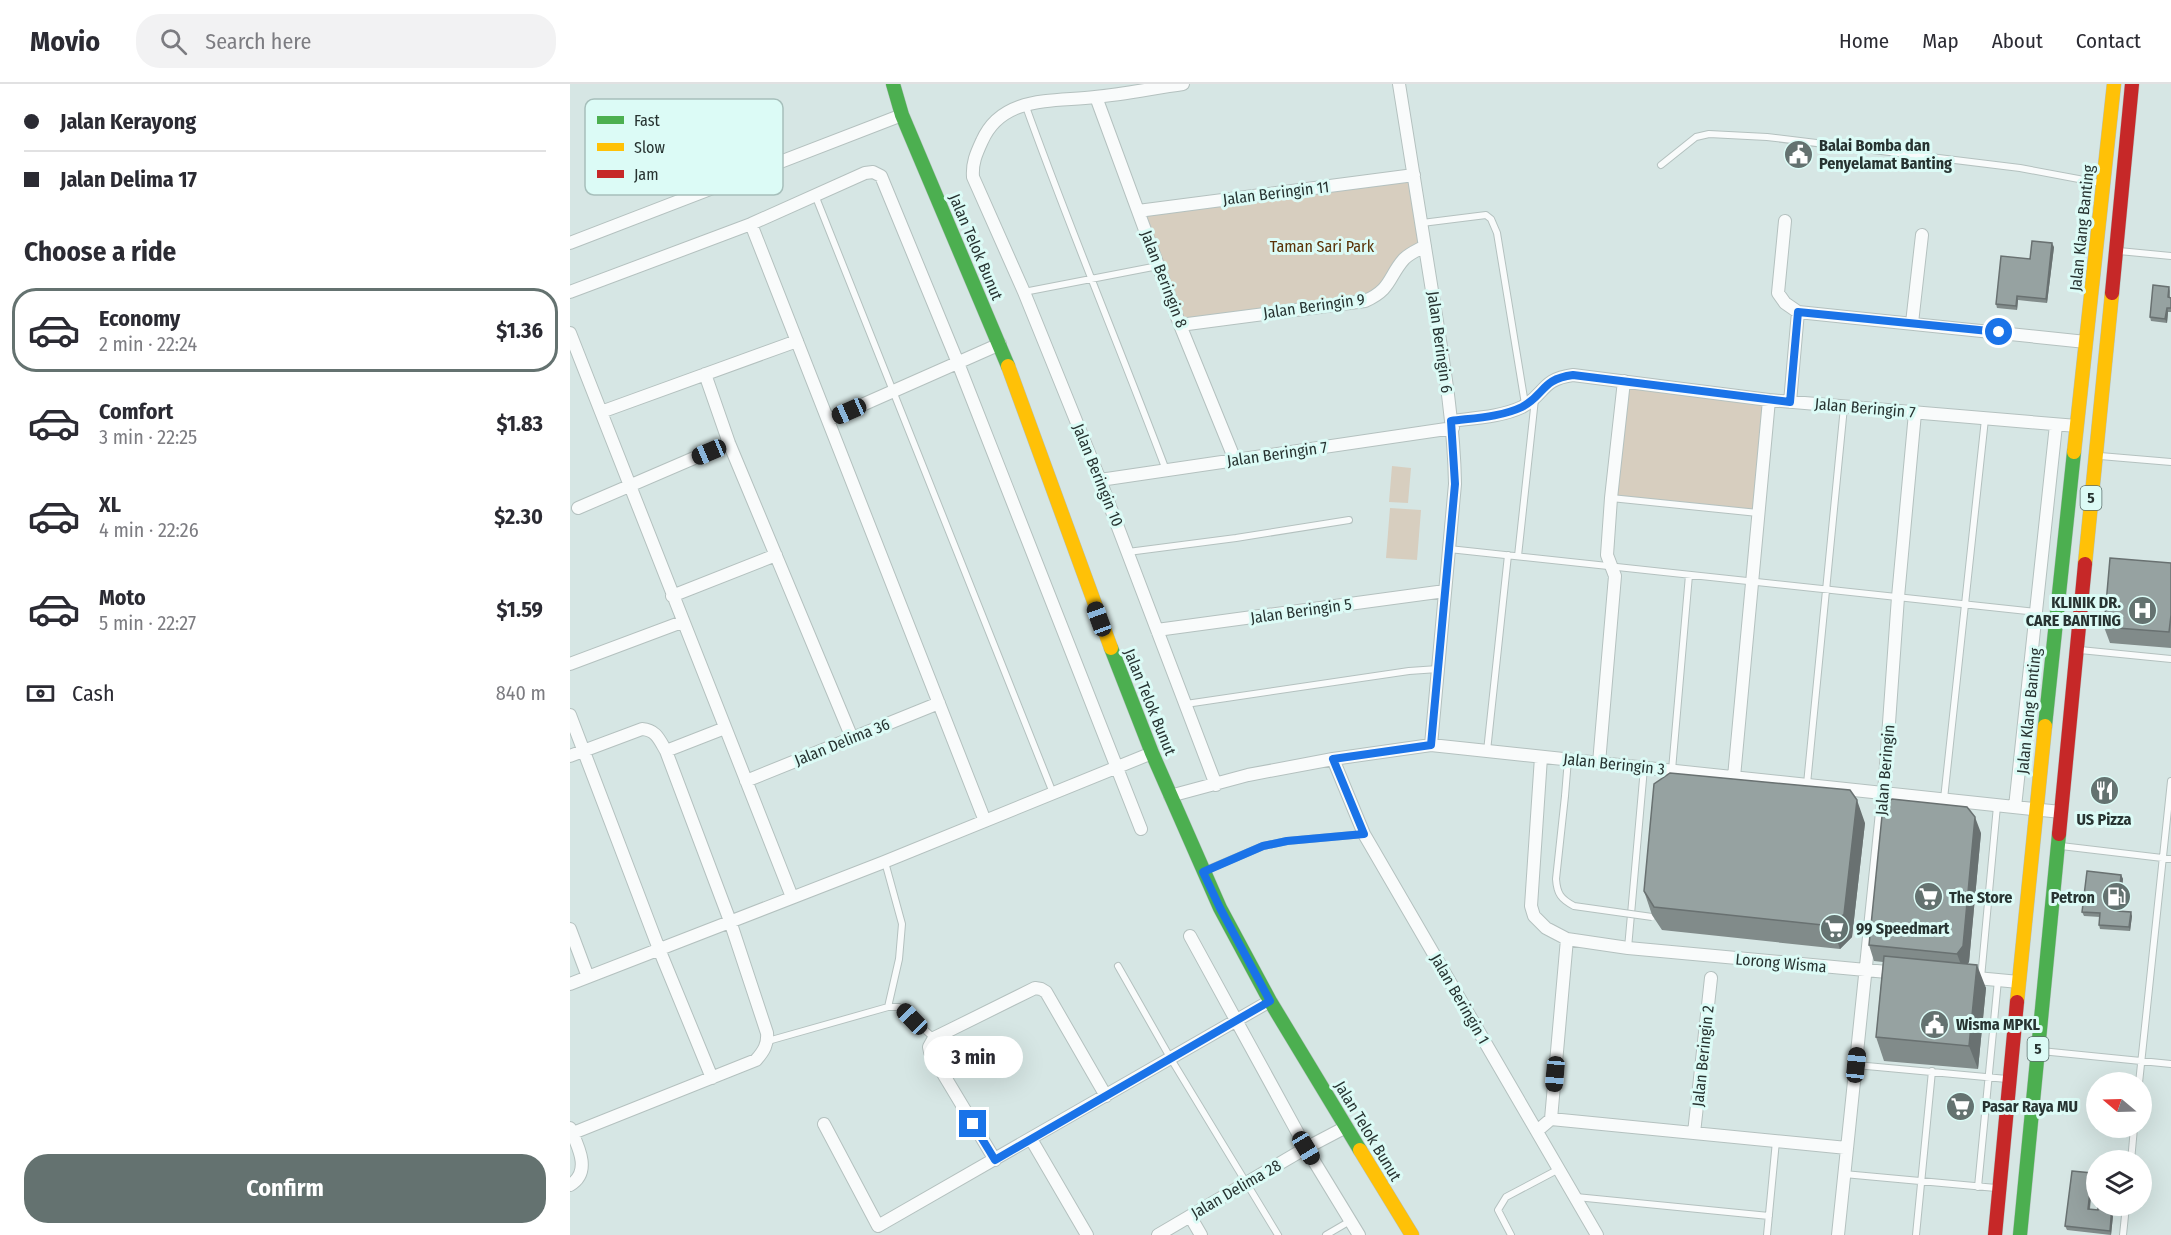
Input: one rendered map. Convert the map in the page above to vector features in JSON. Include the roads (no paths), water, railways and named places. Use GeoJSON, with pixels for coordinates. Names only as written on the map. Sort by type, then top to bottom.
{"type":"FeatureCollection","features":[{"type":"Feature","properties":{"kind":"main road","name":"Jalan Telok Bunut"},"geometry":{"type":"LineString","coordinates":[[893,84],[902,116],[1000,344],[1099,619],[1152,753],[1203,872],[1270,1001],[1412,1235]]}},
{"type":"Feature","properties":{"kind":"main road","name":"Jalan Klang Banting"},"geometry":{"type":"LineString","coordinates":[[1995,1235],[2035,809],[2114,84]]}},
{"type":"Feature","properties":{"kind":"main road","name":"5"},"geometry":{"type":"LineString","coordinates":[[2020,1235],[2132,84]]}},
{"type":"Feature","properties":{"kind":"street"},"geometry":{"type":"LineString","coordinates":[[1024,103],[1096,97],[1183,84]]}},
{"type":"Feature","properties":{"kind":"street","name":"Jalan Beringin 6"},"geometry":{"type":"LineString","coordinates":[[1399,84],[1452,425],[1455,484],[1431,745]]}},
{"type":"Feature","properties":{"kind":"street","name":"Jalan Beringin 8"},"geometry":{"type":"LineString","coordinates":[[1096,97],[1180,325],[1235,460]]}},
{"type":"Feature","properties":{"kind":"street","name":"Jalan Beringin 10"},"geometry":{"type":"LineString","coordinates":[[1024,103],[1010,109],[994,121],[985,134],[974,159],[973,177],[1024,292],[1100,480],[1216,785]]}},
{"type":"Feature","properties":{"kind":"street"},"geometry":{"type":"LineString","coordinates":[[783,162],[902,116]]}},
{"type":"Feature","properties":{"kind":"street"},"geometry":{"type":"LineString","coordinates":[[570,292],[751,224],[865,173],[873,172],[881,176],[958,363],[1141,829]]}},
{"type":"Feature","properties":{"kind":"street","name":"Jalan Beringin 11"},"geometry":{"type":"LineString","coordinates":[[1138,211],[1414,175]]}},
{"type":"Feature","properties":{"kind":"street"},"geometry":{"type":"LineString","coordinates":[[2103,183],[2122,185]]}},
{"type":"Feature","properties":{"kind":"street"},"geometry":{"type":"LineString","coordinates":[[570,243],[695,195]]}},
{"type":"Feature","properties":{"kind":"street"},"geometry":{"type":"LineString","coordinates":[[1785,221],[1778,293],[1781,300],[1794,309],[2086,342]]}},
{"type":"Feature","properties":{"kind":"street"},"geometry":{"type":"LineString","coordinates":[[751,224],[985,821]]}},
{"type":"Feature","properties":{"kind":"street"},"geometry":{"type":"LineString","coordinates":[[1912,323],[1922,235]]}},
{"type":"Feature","properties":{"kind":"street","name":"Jalan Beringin 9"},"geometry":{"type":"LineString","coordinates":[[1180,325],[1365,301],[1381,293],[1403,260],[1425,246]]}},
{"type":"Feature","properties":{"kind":"street"},"geometry":{"type":"LineString","coordinates":[[1790,402],[1794,309]]}},
{"type":"Feature","properties":{"kind":"street"},"geometry":{"type":"LineString","coordinates":[[570,333],[628,486],[792,897]]}},
{"type":"Feature","properties":{"kind":"street"},"geometry":{"type":"LineString","coordinates":[[601,412],[797,341]]}},
{"type":"Feature","properties":{"kind":"street"},"geometry":{"type":"LineString","coordinates":[[828,420],[1000,344]]}},
{"type":"Feature","properties":{"kind":"street"},"geometry":{"type":"LineString","coordinates":[[705,374],[729,443],[852,738]]}},
{"type":"Feature","properties":{"kind":"street","name":"Jalan Beringin 7"},"geometry":{"type":"LineString","coordinates":[[1100,480],[1452,425],[1511,412],[1530,401],[1552,380],[1573,375],[1769,400],[2077,426]]}},
{"type":"Feature","properties":{"kind":"street"},"geometry":{"type":"LineString","coordinates":[[1599,763],[1615,576],[1607,555],[1624,381]]}},
{"type":"Feature","properties":{"kind":"street"},"geometry":{"type":"LineString","coordinates":[[1734,777],[1769,400]]}},
{"type":"Feature","properties":{"kind":"street","name":"Jalan Beringin"},"geometry":{"type":"LineString","coordinates":[[1838,1235],[1884,793],[1898,597],[1915,413]]}},
{"type":"Feature","properties":{"kind":"street"},"geometry":{"type":"LineString","coordinates":[[2015,807],[2056,425]]}},
{"type":"Feature","properties":{"kind":"street"},"geometry":{"type":"LineString","coordinates":[[578,508],[729,443]]}},
{"type":"Feature","properties":{"kind":"street"},"geometry":{"type":"LineString","coordinates":[[672,596],[776,555]]}},
{"type":"Feature","properties":{"kind":"street","name":"Jalan Beringin 5"},"geometry":{"type":"LineString","coordinates":[[1157,630],[1445,591]]}},
{"type":"Feature","properties":{"kind":"street"},"geometry":{"type":"LineString","coordinates":[[570,664],[682,622]]}},
{"type":"Feature","properties":{"kind":"street","name":"Jalan Delima 36"},"geometry":{"type":"LineString","coordinates":[[746,781],[939,703]]}},
{"type":"Feature","properties":{"kind":"street"},"geometry":{"type":"LineString","coordinates":[[570,716],[659,949],[712,1078]]}},
{"type":"Feature","properties":{"kind":"street"},"geometry":{"type":"LineString","coordinates":[[666,751],[725,728]]}},
{"type":"Feature","properties":{"kind":"street"},"geometry":{"type":"LineString","coordinates":[[570,756],[642,729],[650,730],[657,735],[666,751],[730,921],[768,1041],[756,1059],[712,1078],[571,1130],[583,1164],[583,1172],[570,1185]]}},
{"type":"Feature","properties":{"kind":"street","name":"Jalan Beringin 3"},"geometry":{"type":"LineString","coordinates":[[1170,796],[1248,775],[1333,759],[1431,745],[2061,812]]}},
{"type":"Feature","properties":{"kind":"street"},"geometry":{"type":"LineString","coordinates":[[570,984],[885,862],[1152,753]]}},
{"type":"Feature","properties":{"kind":"street","name":"Lorong Wisma"},"geometry":{"type":"LineString","coordinates":[[1541,756],[1531,906],[1534,916],[1546,928],[1567,939],[1628,948],[1912,974]]}},
{"type":"Feature","properties":{"kind":"street","name":"Jalan Beringin 1"},"geometry":{"type":"LineString","coordinates":[[1333,759],[1364,834],[1597,1235]]}},
{"type":"Feature","properties":{"kind":"street"},"geometry":{"type":"LineString","coordinates":[[570,929],[588,977]]}},
{"type":"Feature","properties":{"kind":"street"},"geometry":{"type":"LineString","coordinates":[[1190,936],[1306,1148],[1359,1235]]}},
{"type":"Feature","properties":{"kind":"street"},"geometry":{"type":"LineString","coordinates":[[1537,1131],[1551,1119],[1567,939]]}},
{"type":"Feature","properties":{"kind":"street"},"geometry":{"type":"LineString","coordinates":[[1958,977],[2019,982]]}},
{"type":"Feature","properties":{"kind":"street","name":"Jalan Beringin 2"},"geometry":{"type":"LineString","coordinates":[[1694,1133],[1711,978]]}},
{"type":"Feature","properties":{"kind":"street"},"geometry":{"type":"LineString","coordinates":[[995,1160],[930,1052],[929,1047],[934,1038],[1035,988],[1041,989],[1046,992],[1106,1096]]}},
{"type":"Feature","properties":{"kind":"street"},"geometry":{"type":"LineString","coordinates":[[824,1124],[877,1231],[1270,1001]]}},
{"type":"Feature","properties":{"kind":"street"},"geometry":{"type":"LineString","coordinates":[[1551,1119],[1847,1148]]}},
{"type":"Feature","properties":{"kind":"street","name":"Jalan Delima 28"},"geometry":{"type":"LineString","coordinates":[[1158,1235],[1346,1127]]}},
{"type":"Feature","properties":{"kind":"street"},"geometry":{"type":"LineString","coordinates":[[1031,1139],[1087,1235]]}},
{"type":"Feature","properties":{"kind":"street"},"geometry":{"type":"LineString","coordinates":[[1190,1216],[1201,1235]]}},
{"type":"Feature","properties":{"kind":"lane"},"geometry":{"type":"LineString","coordinates":[[1024,103],[1059,199],[1166,470]]}},
{"type":"Feature","properties":{"kind":"lane"},"geometry":{"type":"LineString","coordinates":[[1661,165],[1696,137],[1709,134],[1767,137],[2020,168],[2079,181],[2103,183]]}},
{"type":"Feature","properties":{"kind":"lane"},"geometry":{"type":"LineString","coordinates":[[815,195],[1053,794]]}},
{"type":"Feature","properties":{"kind":"lane"},"geometry":{"type":"LineString","coordinates":[[1422,223],[1486,215],[1491,219],[1497,233],[1530,401],[1518,556]]}},
{"type":"Feature","properties":{"kind":"lane"},"geometry":{"type":"LineString","coordinates":[[2115,250],[2171,256]]}},
{"type":"Feature","properties":{"kind":"lane"},"geometry":{"type":"LineString","coordinates":[[1024,292],[1158,266]]}},
{"type":"Feature","properties":{"kind":"lane"},"geometry":{"type":"LineString","coordinates":[[1806,784],[1844,407]]}},
{"type":"Feature","properties":{"kind":"lane"},"geometry":{"type":"LineString","coordinates":[[1944,799],[1985,419]]}},
{"type":"Feature","properties":{"kind":"lane"},"geometry":{"type":"LineString","coordinates":[[2095,456],[2171,462]]}},
{"type":"Feature","properties":{"kind":"lane"},"geometry":{"type":"LineString","coordinates":[[1611,498],[1758,513]]}},
{"type":"Feature","properties":{"kind":"lane"},"geometry":{"type":"LineString","coordinates":[[1128,552],[1348,520]]}},
{"type":"Feature","properties":{"kind":"lane"},"geometry":{"type":"LineString","coordinates":[[1449,549],[2036,612]]}},
{"type":"Feature","properties":{"kind":"lane"},"geometry":{"type":"LineString","coordinates":[[1487,751],[1508,555]]}},
{"type":"Feature","properties":{"kind":"lane"},"geometry":{"type":"LineString","coordinates":[[1672,770],[1689,575]]}},
{"type":"Feature","properties":{"kind":"lane"},"geometry":{"type":"LineString","coordinates":[[2076,650],[2171,660]]}},
{"type":"Feature","properties":{"kind":"lane"},"geometry":{"type":"LineString","coordinates":[[1185,704],[1409,671],[1438,669]]}},
{"type":"Feature","properties":{"kind":"lane"},"geometry":{"type":"LineString","coordinates":[[1568,759],[1556,879],[1557,891],[1563,900],[1574,906],[1652,917]]}},
{"type":"Feature","properties":{"kind":"lane"},"geometry":{"type":"LineString","coordinates":[[1628,948],[1644,767]]}},
{"type":"Feature","properties":{"kind":"lane"},"geometry":{"type":"LineString","coordinates":[[2140,1072],[2171,781]]}},
{"type":"Feature","properties":{"kind":"lane"},"geometry":{"type":"LineString","coordinates":[[1981,978],[1997,805]]}},
{"type":"Feature","properties":{"kind":"lane"},"geometry":{"type":"LineString","coordinates":[[1203,872],[1263,846],[1287,841],[1364,834]]}},
{"type":"Feature","properties":{"kind":"lane"},"geometry":{"type":"LineString","coordinates":[[2058,846],[2171,860]]}},
{"type":"Feature","properties":{"kind":"lane"},"geometry":{"type":"LineString","coordinates":[[885,862],[902,924],[899,958],[888,1006]]}},
{"type":"Feature","properties":{"kind":"lane"},"geometry":{"type":"LineString","coordinates":[[1118,966],[1171,1059],[1278,1235]]}},
{"type":"Feature","properties":{"kind":"lane"},"geometry":{"type":"LineString","coordinates":[[1978,1186],[1998,980]]}},
{"type":"Feature","properties":{"kind":"lane"},"geometry":{"type":"LineString","coordinates":[[768,1041],[888,1006],[900,1007],[934,1038]]}},
{"type":"Feature","properties":{"kind":"lane"},"geometry":{"type":"LineString","coordinates":[[2038,1050],[2171,1064]]}},
{"type":"Feature","properties":{"kind":"lane"},"geometry":{"type":"LineString","coordinates":[[1856,1065],[2009,1079]]}},
{"type":"Feature","properties":{"kind":"lane"},"geometry":{"type":"LineString","coordinates":[[1916,1235],[1932,1071]]}},
{"type":"Feature","properties":{"kind":"lane"},"geometry":{"type":"LineString","coordinates":[[1767,1235],[1776,1141]]}},
{"type":"Feature","properties":{"kind":"lane"},"geometry":{"type":"LineString","coordinates":[[1511,1235],[1498,1210],[1506,1197],[1559,1169]]}},
{"type":"Feature","properties":{"kind":"lane"},"geometry":{"type":"LineString","coordinates":[[1844,1174],[1999,1188]]}},
{"type":"Feature","properties":{"kind":"lane"},"geometry":{"type":"LineString","coordinates":[[1575,1197],[1769,1216]]}},
{"type":"Feature","properties":{"kind":"lane"},"geometry":{"type":"LineString","coordinates":[[2123,1235],[2125,1216]]}},
{"type":"Feature","properties":{"kind":"lane"},"geometry":{"type":"LineString","coordinates":[[1326,1235],[1351,1221]]}},
{"type":"Feature","properties":{"kind":"place","name":"Balai Bomba dan Penyelamat Banting"},"geometry":{"type":"Point","coordinates":[1798,154]}},
{"type":"Feature","properties":{"kind":"place","name":"KLINIK DR. CARE BANTING"},"geometry":{"type":"Point","coordinates":[2142,611]}},
{"type":"Feature","properties":{"kind":"place","name":"US Pizza"},"geometry":{"type":"Point","coordinates":[2104,791]}},
{"type":"Feature","properties":{"kind":"place","name":"The Store"},"geometry":{"type":"Point","coordinates":[1928,897]}},
{"type":"Feature","properties":{"kind":"place","name":"Petron"},"geometry":{"type":"Point","coordinates":[2116,897]}},
{"type":"Feature","properties":{"kind":"place","name":"99 Speedmart"},"geometry":{"type":"Point","coordinates":[1835,928]}},
{"type":"Feature","properties":{"kind":"place","name":"Wisma MPKL"},"geometry":{"type":"Point","coordinates":[1935,1024]}},
{"type":"Feature","properties":{"kind":"place","name":"Pasar Raya MU"},"geometry":{"type":"Point","coordinates":[1961,1106]}},
{"type":"Feature","properties":{"kind":"park label","name":"Taman Sari Park"},"geometry":{"type":"Point","coordinates":[1322,246]}}]}
